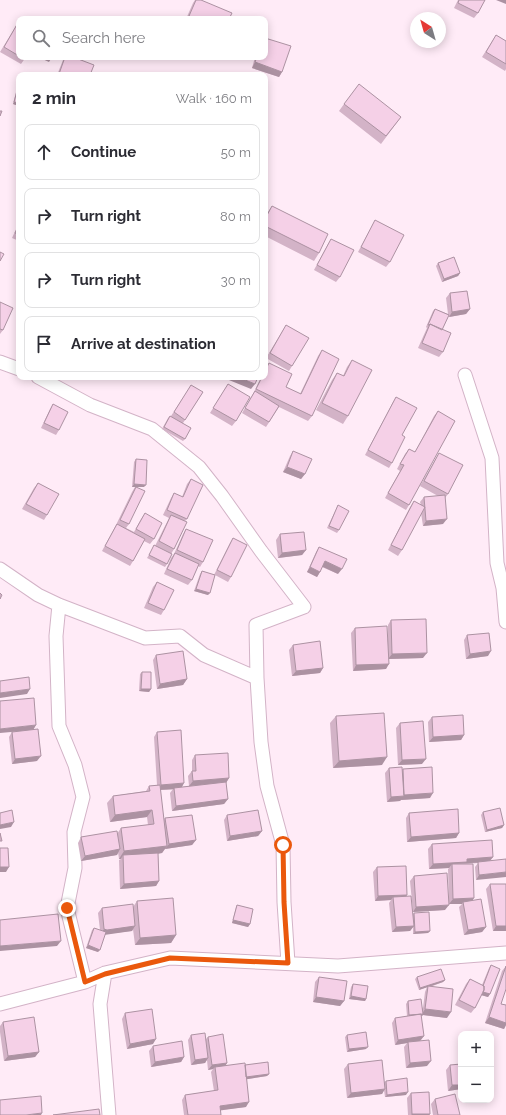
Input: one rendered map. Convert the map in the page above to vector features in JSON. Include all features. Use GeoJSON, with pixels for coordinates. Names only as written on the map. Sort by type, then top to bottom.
{"type":"FeatureCollection","features":[{"type":"Feature","properties":{"kind":"street"},"geometry":{"type":"LineString","coordinates":[[0,362],[16,368]]}},
{"type":"Feature","properties":{"kind":"street"},"geometry":{"type":"LineString","coordinates":[[466,375],[492,458],[497,563],[503,588],[506,622]]}},
{"type":"Feature","properties":{"kind":"street"},"geometry":{"type":"LineString","coordinates":[[44,380],[90,405],[152,429],[199,467],[304,607],[256,626],[257,678],[261,742],[267,786],[283,845],[284,902],[288,963]]}},
{"type":"Feature","properties":{"kind":"street"},"geometry":{"type":"LineString","coordinates":[[0,569],[38,594],[59,605],[145,638],[180,636],[204,655],[257,678]]}},
{"type":"Feature","properties":{"kind":"street"},"geometry":{"type":"LineString","coordinates":[[59,605],[56,636],[59,726],[75,765],[83,797],[74,832],[74,868],[67,908],[85,982]]}},
{"type":"Feature","properties":{"kind":"street"},"geometry":{"type":"LineString","coordinates":[[0,1004],[85,982],[105,974],[170,958],[338,966],[506,953]]}},
{"type":"Feature","properties":{"kind":"street"},"geometry":{"type":"LineString","coordinates":[[105,974],[100,1004],[109,1115]]}},
{"type":"Feature","properties":{"kind":"building"},"geometry":{"type":"Polygon","coordinates":[[[196,0],[201,0],[232,13],[230,16],[189,16],[196,0]]]}},
{"type":"Feature","properties":{"kind":"building"},"geometry":{"type":"Polygon","coordinates":[[[459,0],[485,0],[478,13],[458,3],[459,0]]]}},
{"type":"Feature","properties":{"kind":"building"},"geometry":{"type":"Polygon","coordinates":[[[16,26],[16,54],[4,47],[16,26]]]}},
{"type":"Feature","properties":{"kind":"building"},"geometry":{"type":"Polygon","coordinates":[[[496,35],[506,41],[506,64],[486,52],[496,35]]]}},
{"type":"Feature","properties":{"kind":"building"},"geometry":{"type":"Polygon","coordinates":[[[268,39],[291,46],[282,72],[255,62],[256,60],[268,60],[268,39]]]}},
{"type":"Feature","properties":{"kind":"building"},"geometry":{"type":"Polygon","coordinates":[[[64,60],[81,60],[94,65],[91,72],[60,72],[64,60]]]}},
{"type":"Feature","properties":{"kind":"building"},"geometry":{"type":"Polygon","coordinates":[[[359,84],[401,117],[386,136],[344,104],[359,84]]]}},
{"type":"Feature","properties":{"kind":"building"},"geometry":{"type":"Polygon","coordinates":[[[272,206],[328,234],[319,253],[268,228],[268,213],[272,206]]]}},
{"type":"Feature","properties":{"kind":"building"},"geometry":{"type":"Polygon","coordinates":[[[375,220],[404,235],[390,262],[361,247],[375,220]]]}},
{"type":"Feature","properties":{"kind":"building"},"geometry":{"type":"Polygon","coordinates":[[[331,239],[354,250],[340,277],[317,265],[331,239]]]}},
{"type":"Feature","properties":{"kind":"building"},"geometry":{"type":"Polygon","coordinates":[[[0,252],[4,254],[0,261],[0,252]]]}},
{"type":"Feature","properties":{"kind":"building"},"geometry":{"type":"Polygon","coordinates":[[[454,257],[460,273],[444,279],[438,263],[454,257]]]}},
{"type":"Feature","properties":{"kind":"building"},"geometry":{"type":"Polygon","coordinates":[[[467,291],[470,309],[452,312],[450,293],[467,291]]]}},
{"type":"Feature","properties":{"kind":"building"},"geometry":{"type":"Polygon","coordinates":[[[0,302],[13,308],[3,330],[0,329],[0,302]]]}},
{"type":"Feature","properties":{"kind":"building"},"geometry":{"type":"Polygon","coordinates":[[[435,309],[449,315],[442,330],[430,324],[428,325],[435,309]]]}},
{"type":"Feature","properties":{"kind":"building"},"geometry":{"type":"Polygon","coordinates":[[[430,324],[451,333],[443,352],[422,343],[430,324]]]}},
{"type":"Feature","properties":{"kind":"building"},"geometry":{"type":"Polygon","coordinates":[[[286,325],[309,338],[292,366],[270,353],[286,325]]]}},
{"type":"Feature","properties":{"kind":"building"},"geometry":{"type":"Polygon","coordinates":[[[322,350],[339,359],[312,416],[256,389],[260,380],[268,380],[269,363],[292,374],[286,387],[301,394],[322,350]]]}},
{"type":"Feature","properties":{"kind":"building"},"geometry":{"type":"Polygon","coordinates":[[[352,360],[372,370],[348,416],[322,403],[337,373],[344,376],[352,360]]]}},
{"type":"Feature","properties":{"kind":"building"},"geometry":{"type":"Polygon","coordinates":[[[245,380],[257,380],[255,384],[245,380]]]}},
{"type":"Feature","properties":{"kind":"building"},"geometry":{"type":"Polygon","coordinates":[[[228,384],[250,397],[236,421],[213,408],[228,384]]]}},
{"type":"Feature","properties":{"kind":"building"},"geometry":{"type":"Polygon","coordinates":[[[191,385],[203,392],[185,420],[174,412],[191,385]]]}},
{"type":"Feature","properties":{"kind":"building"},"geometry":{"type":"Polygon","coordinates":[[[255,391],[279,406],[269,422],[245,408],[255,391]]]}},
{"type":"Feature","properties":{"kind":"building"},"geometry":{"type":"Polygon","coordinates":[[[396,397],[417,408],[402,435],[405,437],[392,463],[368,450],[396,397]]]}},
{"type":"Feature","properties":{"kind":"building"},"geometry":{"type":"Polygon","coordinates":[[[53,404],[68,412],[59,430],[44,423],[53,404]]]}},
{"type":"Feature","properties":{"kind":"building"},"geometry":{"type":"Polygon","coordinates":[[[438,411],[455,421],[409,505],[388,493],[404,465],[400,464],[409,449],[415,452],[438,411]]]}},
{"type":"Feature","properties":{"kind":"building"},"geometry":{"type":"Polygon","coordinates":[[[170,416],[191,428],[185,439],[164,427],[170,416]]]}},
{"type":"Feature","properties":{"kind":"building"},"geometry":{"type":"Polygon","coordinates":[[[293,451],[312,459],[305,474],[287,467],[293,451]]]}},
{"type":"Feature","properties":{"kind":"building"},"geometry":{"type":"Polygon","coordinates":[[[439,453],[463,465],[448,494],[424,481],[439,453]]]}},
{"type":"Feature","properties":{"kind":"building"},"geometry":{"type":"Polygon","coordinates":[[[136,459],[147,460],[146,485],[134,484],[136,459]]]}},
{"type":"Feature","properties":{"kind":"building"},"geometry":{"type":"Polygon","coordinates":[[[191,479],[203,485],[187,519],[167,510],[174,493],[183,497],[191,479]]]}},
{"type":"Feature","properties":{"kind":"building"},"geometry":{"type":"Polygon","coordinates":[[[38,483],[59,494],[47,515],[26,504],[38,483]]]}},
{"type":"Feature","properties":{"kind":"building"},"geometry":{"type":"Polygon","coordinates":[[[136,487],[145,491],[129,524],[120,520],[136,487]]]}},
{"type":"Feature","properties":{"kind":"building"},"geometry":{"type":"Polygon","coordinates":[[[445,495],[447,519],[426,521],[424,497],[445,495]]]}},
{"type":"Feature","properties":{"kind":"building"},"geometry":{"type":"Polygon","coordinates":[[[414,501],[425,507],[402,550],[391,545],[414,501]]]}},
{"type":"Feature","properties":{"kind":"building"},"geometry":{"type":"Polygon","coordinates":[[[338,505],[349,511],[339,530],[329,526],[338,505]]]}},
{"type":"Feature","properties":{"kind":"building"},"geometry":{"type":"Polygon","coordinates":[[[145,513],[162,523],[154,539],[136,529],[145,513]]]}},
{"type":"Feature","properties":{"kind":"building"},"geometry":{"type":"Polygon","coordinates":[[[171,515],[187,522],[174,549],[159,541],[171,515]]]}},
{"type":"Feature","properties":{"kind":"building"},"geometry":{"type":"Polygon","coordinates":[[[117,524],[145,539],[133,561],[105,546],[117,524]]]}},
{"type":"Feature","properties":{"kind":"building"},"geometry":{"type":"Polygon","coordinates":[[[186,529],[213,540],[203,562],[177,550],[186,529]]]}},
{"type":"Feature","properties":{"kind":"building"},"geometry":{"type":"Polygon","coordinates":[[[304,532],[306,550],[282,553],[280,534],[304,532]]]}},
{"type":"Feature","properties":{"kind":"building"},"geometry":{"type":"Polygon","coordinates":[[[233,538],[247,545],[231,577],[217,570],[233,538]]]}},
{"type":"Feature","properties":{"kind":"building"},"geometry":{"type":"Polygon","coordinates":[[[154,545],[172,554],[167,564],[149,555],[154,545]]]}},
{"type":"Feature","properties":{"kind":"building"},"geometry":{"type":"Polygon","coordinates":[[[319,547],[347,559],[342,569],[325,561],[320,572],[310,567],[319,547]]]}},
{"type":"Feature","properties":{"kind":"building"},"geometry":{"type":"Polygon","coordinates":[[[175,553],[199,564],[192,580],[167,569],[175,553]]]}},
{"type":"Feature","properties":{"kind":"building"},"geometry":{"type":"Polygon","coordinates":[[[202,571],[215,575],[210,593],[196,589],[202,571]]]}},
{"type":"Feature","properties":{"kind":"building"},"geometry":{"type":"Polygon","coordinates":[[[157,582],[174,590],[164,610],[148,603],[157,582]]]}},
{"type":"Feature","properties":{"kind":"building"},"geometry":{"type":"Polygon","coordinates":[[[426,619],[427,653],[392,654],[391,620],[426,619]]]}},
{"type":"Feature","properties":{"kind":"building"},"geometry":{"type":"Polygon","coordinates":[[[387,626],[389,664],[356,665],[355,628],[387,626]]]}},
{"type":"Feature","properties":{"kind":"building"},"geometry":{"type":"Polygon","coordinates":[[[489,633],[491,651],[470,654],[467,635],[489,633]]]}},
{"type":"Feature","properties":{"kind":"building"},"geometry":{"type":"Polygon","coordinates":[[[320,641],[323,668],[296,671],[293,645],[320,641]]]}},
{"type":"Feature","properties":{"kind":"building"},"geometry":{"type":"Polygon","coordinates":[[[183,651],[187,679],[160,684],[156,655],[183,651]]]}},
{"type":"Feature","properties":{"kind":"building"},"geometry":{"type":"Polygon","coordinates":[[[142,672],[151,672],[151,689],[141,689],[142,672]]]}},
{"type":"Feature","properties":{"kind":"building"},"geometry":{"type":"Polygon","coordinates":[[[29,677],[30,689],[0,693],[0,681],[29,677]]]}},
{"type":"Feature","properties":{"kind":"building"},"geometry":{"type":"Polygon","coordinates":[[[34,698],[36,725],[0,729],[0,701],[34,698]]]}},
{"type":"Feature","properties":{"kind":"building"},"geometry":{"type":"Polygon","coordinates":[[[384,713],[387,757],[339,761],[336,716],[384,713]]]}},
{"type":"Feature","properties":{"kind":"building"},"geometry":{"type":"Polygon","coordinates":[[[463,715],[464,735],[433,737],[432,717],[463,715]]]}},
{"type":"Feature","properties":{"kind":"building"},"geometry":{"type":"Polygon","coordinates":[[[423,721],[426,759],[402,760],[400,723],[423,721]]]}},
{"type":"Feature","properties":{"kind":"building"},"geometry":{"type":"Polygon","coordinates":[[[38,729],[41,756],[15,759],[12,732],[38,729]]]}},
{"type":"Feature","properties":{"kind":"building"},"geometry":{"type":"Polygon","coordinates":[[[181,730],[184,783],[161,785],[157,732],[181,730]]]}},
{"type":"Feature","properties":{"kind":"building"},"geometry":{"type":"Polygon","coordinates":[[[228,753],[229,778],[193,781],[192,771],[196,771],[195,755],[228,753]]]}},
{"type":"Feature","properties":{"kind":"building"},"geometry":{"type":"Polygon","coordinates":[[[402,767],[404,796],[391,797],[389,768],[402,767]]]}},
{"type":"Feature","properties":{"kind":"building"},"geometry":{"type":"Polygon","coordinates":[[[432,767],[433,793],[404,795],[403,769],[432,767]]]}},
{"type":"Feature","properties":{"kind":"building"},"geometry":{"type":"Polygon","coordinates":[[[226,782],[228,799],[176,806],[174,788],[226,782]]]}},
{"type":"Feature","properties":{"kind":"building"},"geometry":{"type":"Polygon","coordinates":[[[160,785],[167,846],[124,851],[121,828],[154,824],[152,810],[115,815],[113,796],[150,791],[149,786],[160,785]]]}},
{"type":"Feature","properties":{"kind":"building"},"geometry":{"type":"Polygon","coordinates":[[[500,808],[504,825],[487,830],[483,812],[500,808]]]}},
{"type":"Feature","properties":{"kind":"building"},"geometry":{"type":"Polygon","coordinates":[[[458,809],[459,833],[411,837],[409,813],[458,809]]]}},
{"type":"Feature","properties":{"kind":"building"},"geometry":{"type":"Polygon","coordinates":[[[12,810],[14,822],[0,825],[0,813],[12,810]]]}},
{"type":"Feature","properties":{"kind":"building"},"geometry":{"type":"Polygon","coordinates":[[[258,810],[262,831],[230,836],[227,815],[258,810]]]}},
{"type":"Feature","properties":{"kind":"building"},"geometry":{"type":"Polygon","coordinates":[[[192,815],[196,840],[169,844],[165,818],[192,815]]]}},
{"type":"Feature","properties":{"kind":"building"},"geometry":{"type":"Polygon","coordinates":[[[117,831],[120,849],[85,856],[81,837],[117,831]]]}},
{"type":"Feature","properties":{"kind":"building"},"geometry":{"type":"Polygon","coordinates":[[[492,840],[493,857],[467,859],[467,862],[433,864],[432,844],[492,840]]]}},
{"type":"Feature","properties":{"kind":"building"},"geometry":{"type":"Polygon","coordinates":[[[0,848],[8,848],[9,867],[0,867],[0,848]]]}},
{"type":"Feature","properties":{"kind":"building"},"geometry":{"type":"Polygon","coordinates":[[[158,853],[159,881],[124,884],[123,855],[158,853]]]}},
{"type":"Feature","properties":{"kind":"building"},"geometry":{"type":"Polygon","coordinates":[[[506,859],[506,872],[479,875],[478,862],[506,859]]]}},
{"type":"Feature","properties":{"kind":"building"},"geometry":{"type":"Polygon","coordinates":[[[452,864],[473,864],[474,898],[453,899],[452,864]]]}},
{"type":"Feature","properties":{"kind":"building"},"geometry":{"type":"Polygon","coordinates":[[[406,866],[407,895],[378,896],[377,867],[406,866]]]}},
{"type":"Feature","properties":{"kind":"building"},"geometry":{"type":"Polygon","coordinates":[[[447,873],[449,905],[416,907],[414,876],[447,873]]]}},
{"type":"Feature","properties":{"kind":"building"},"geometry":{"type":"Polygon","coordinates":[[[490,884],[506,884],[506,926],[496,926],[490,884]]]}},
{"type":"Feature","properties":{"kind":"building"},"geometry":{"type":"Polygon","coordinates":[[[411,896],[414,926],[396,927],[393,897],[411,896]]]}},
{"type":"Feature","properties":{"kind":"building"},"geometry":{"type":"Polygon","coordinates":[[[173,898],[176,935],[140,938],[137,901],[173,898]]]}},
{"type":"Feature","properties":{"kind":"building"},"geometry":{"type":"Polygon","coordinates":[[[481,899],[486,927],[468,930],[463,902],[481,899]]]}},
{"type":"Feature","properties":{"kind":"building"},"geometry":{"type":"Polygon","coordinates":[[[133,904],[135,926],[107,930],[104,929],[102,908],[133,904]]]}},
{"type":"Feature","properties":{"kind":"building"},"geometry":{"type":"Polygon","coordinates":[[[237,905],[253,909],[250,924],[233,920],[237,905]]]}},
{"type":"Feature","properties":{"kind":"building"},"geometry":{"type":"Polygon","coordinates":[[[429,912],[430,931],[415,932],[414,913],[429,912]]]}},
{"type":"Feature","properties":{"kind":"building"},"geometry":{"type":"Polygon","coordinates":[[[58,914],[61,941],[0,946],[0,920],[58,914]]]}},
{"type":"Feature","properties":{"kind":"building"},"geometry":{"type":"Polygon","coordinates":[[[94,928],[106,932],[100,950],[88,945],[94,928]]]}},
{"type":"Feature","properties":{"kind":"building"},"geometry":{"type":"Polygon","coordinates":[[[491,965],[500,969],[490,994],[483,992],[483,986],[491,965]]]}},
{"type":"Feature","properties":{"kind":"building"},"geometry":{"type":"Polygon","coordinates":[[[506,966],[506,989],[501,1004],[506,1005],[506,1023],[489,1017],[506,966]]]}},
{"type":"Feature","properties":{"kind":"building"},"geometry":{"type":"Polygon","coordinates":[[[441,969],[445,980],[420,988],[417,977],[441,969]]]}},
{"type":"Feature","properties":{"kind":"building"},"geometry":{"type":"Polygon","coordinates":[[[319,977],[347,981],[344,1001],[316,997],[319,977]]]}},
{"type":"Feature","properties":{"kind":"building"},"geometry":{"type":"Polygon","coordinates":[[[470,979],[484,986],[484,990],[475,1008],[459,1000],[470,979]]]}},
{"type":"Feature","properties":{"kind":"building"},"geometry":{"type":"Polygon","coordinates":[[[353,984],[368,986],[366,999],[351,996],[353,984]]]}},
{"type":"Feature","properties":{"kind":"building"},"geometry":{"type":"Polygon","coordinates":[[[428,986],[453,989],[451,1012],[425,1009],[428,986]]]}},
{"type":"Feature","properties":{"kind":"building"},"geometry":{"type":"Polygon","coordinates":[[[421,999],[423,1014],[409,1015],[408,1001],[421,999]]]}},
{"type":"Feature","properties":{"kind":"building"},"geometry":{"type":"Polygon","coordinates":[[[152,1009],[156,1039],[130,1044],[125,1013],[152,1009]]]}},
{"type":"Feature","properties":{"kind":"building"},"geometry":{"type":"Polygon","coordinates":[[[421,1014],[424,1036],[398,1040],[395,1018],[421,1014]]]}},
{"type":"Feature","properties":{"kind":"building"},"geometry":{"type":"Polygon","coordinates":[[[34,1017],[39,1052],[8,1056],[3,1022],[34,1017]]]}},
{"type":"Feature","properties":{"kind":"building"},"geometry":{"type":"Polygon","coordinates":[[[366,1032],[368,1047],[349,1049],[347,1035],[366,1032]]]}},
{"type":"Feature","properties":{"kind":"building"},"geometry":{"type":"Polygon","coordinates":[[[205,1033],[208,1058],[195,1060],[191,1035],[205,1033]]]}},
{"type":"Feature","properties":{"kind":"building"},"geometry":{"type":"Polygon","coordinates":[[[223,1034],[227,1063],[212,1065],[208,1037],[223,1034]]]}},
{"type":"Feature","properties":{"kind":"building"},"geometry":{"type":"Polygon","coordinates":[[[429,1040],[431,1061],[410,1063],[408,1042],[429,1040]]]}},
{"type":"Feature","properties":{"kind":"building"},"geometry":{"type":"Polygon","coordinates":[[[182,1041],[184,1057],[155,1062],[153,1046],[182,1041]]]}},
{"type":"Feature","properties":{"kind":"building"},"geometry":{"type":"Polygon","coordinates":[[[382,1060],[385,1089],[351,1093],[348,1064],[382,1060]]]}},
{"type":"Feature","properties":{"kind":"building"},"geometry":{"type":"Polygon","coordinates":[[[268,1062],[269,1074],[246,1077],[245,1065],[268,1062]]]}},
{"type":"Feature","properties":{"kind":"building"},"geometry":{"type":"Polygon","coordinates":[[[245,1063],[249,1102],[220,1106],[221,1115],[188,1115],[185,1095],[218,1090],[215,1067],[245,1063]]]}},
{"type":"Feature","properties":{"kind":"building"},"geometry":{"type":"Polygon","coordinates":[[[458,1064],[458,1085],[452,1085],[450,1065],[458,1064]]]}},
{"type":"Feature","properties":{"kind":"building"},"geometry":{"type":"Polygon","coordinates":[[[407,1078],[408,1092],[387,1095],[386,1081],[407,1078]]]}},
{"type":"Feature","properties":{"kind":"building"},"geometry":{"type":"Polygon","coordinates":[[[429,1092],[430,1114],[412,1114],[411,1093],[429,1092]]]}},
{"type":"Feature","properties":{"kind":"building"},"geometry":{"type":"Polygon","coordinates":[[[455,1094],[460,1115],[438,1115],[435,1099],[455,1094]]]}},
{"type":"Feature","properties":{"kind":"building"},"geometry":{"type":"Polygon","coordinates":[[[41,1096],[42,1113],[26,1115],[0,1115],[0,1100],[41,1096]]]}},
{"type":"Feature","properties":{"kind":"building"},"geometry":{"type":"Polygon","coordinates":[[[99,1109],[100,1115],[53,1115],[99,1109]]]}},
{"type":"Feature","properties":{"kind":"route"},"geometry":{"type":"LineString","coordinates":[[67,908],[85,982],[105,974],[170,958],[288,963],[284,902],[283,845]]}}]}
